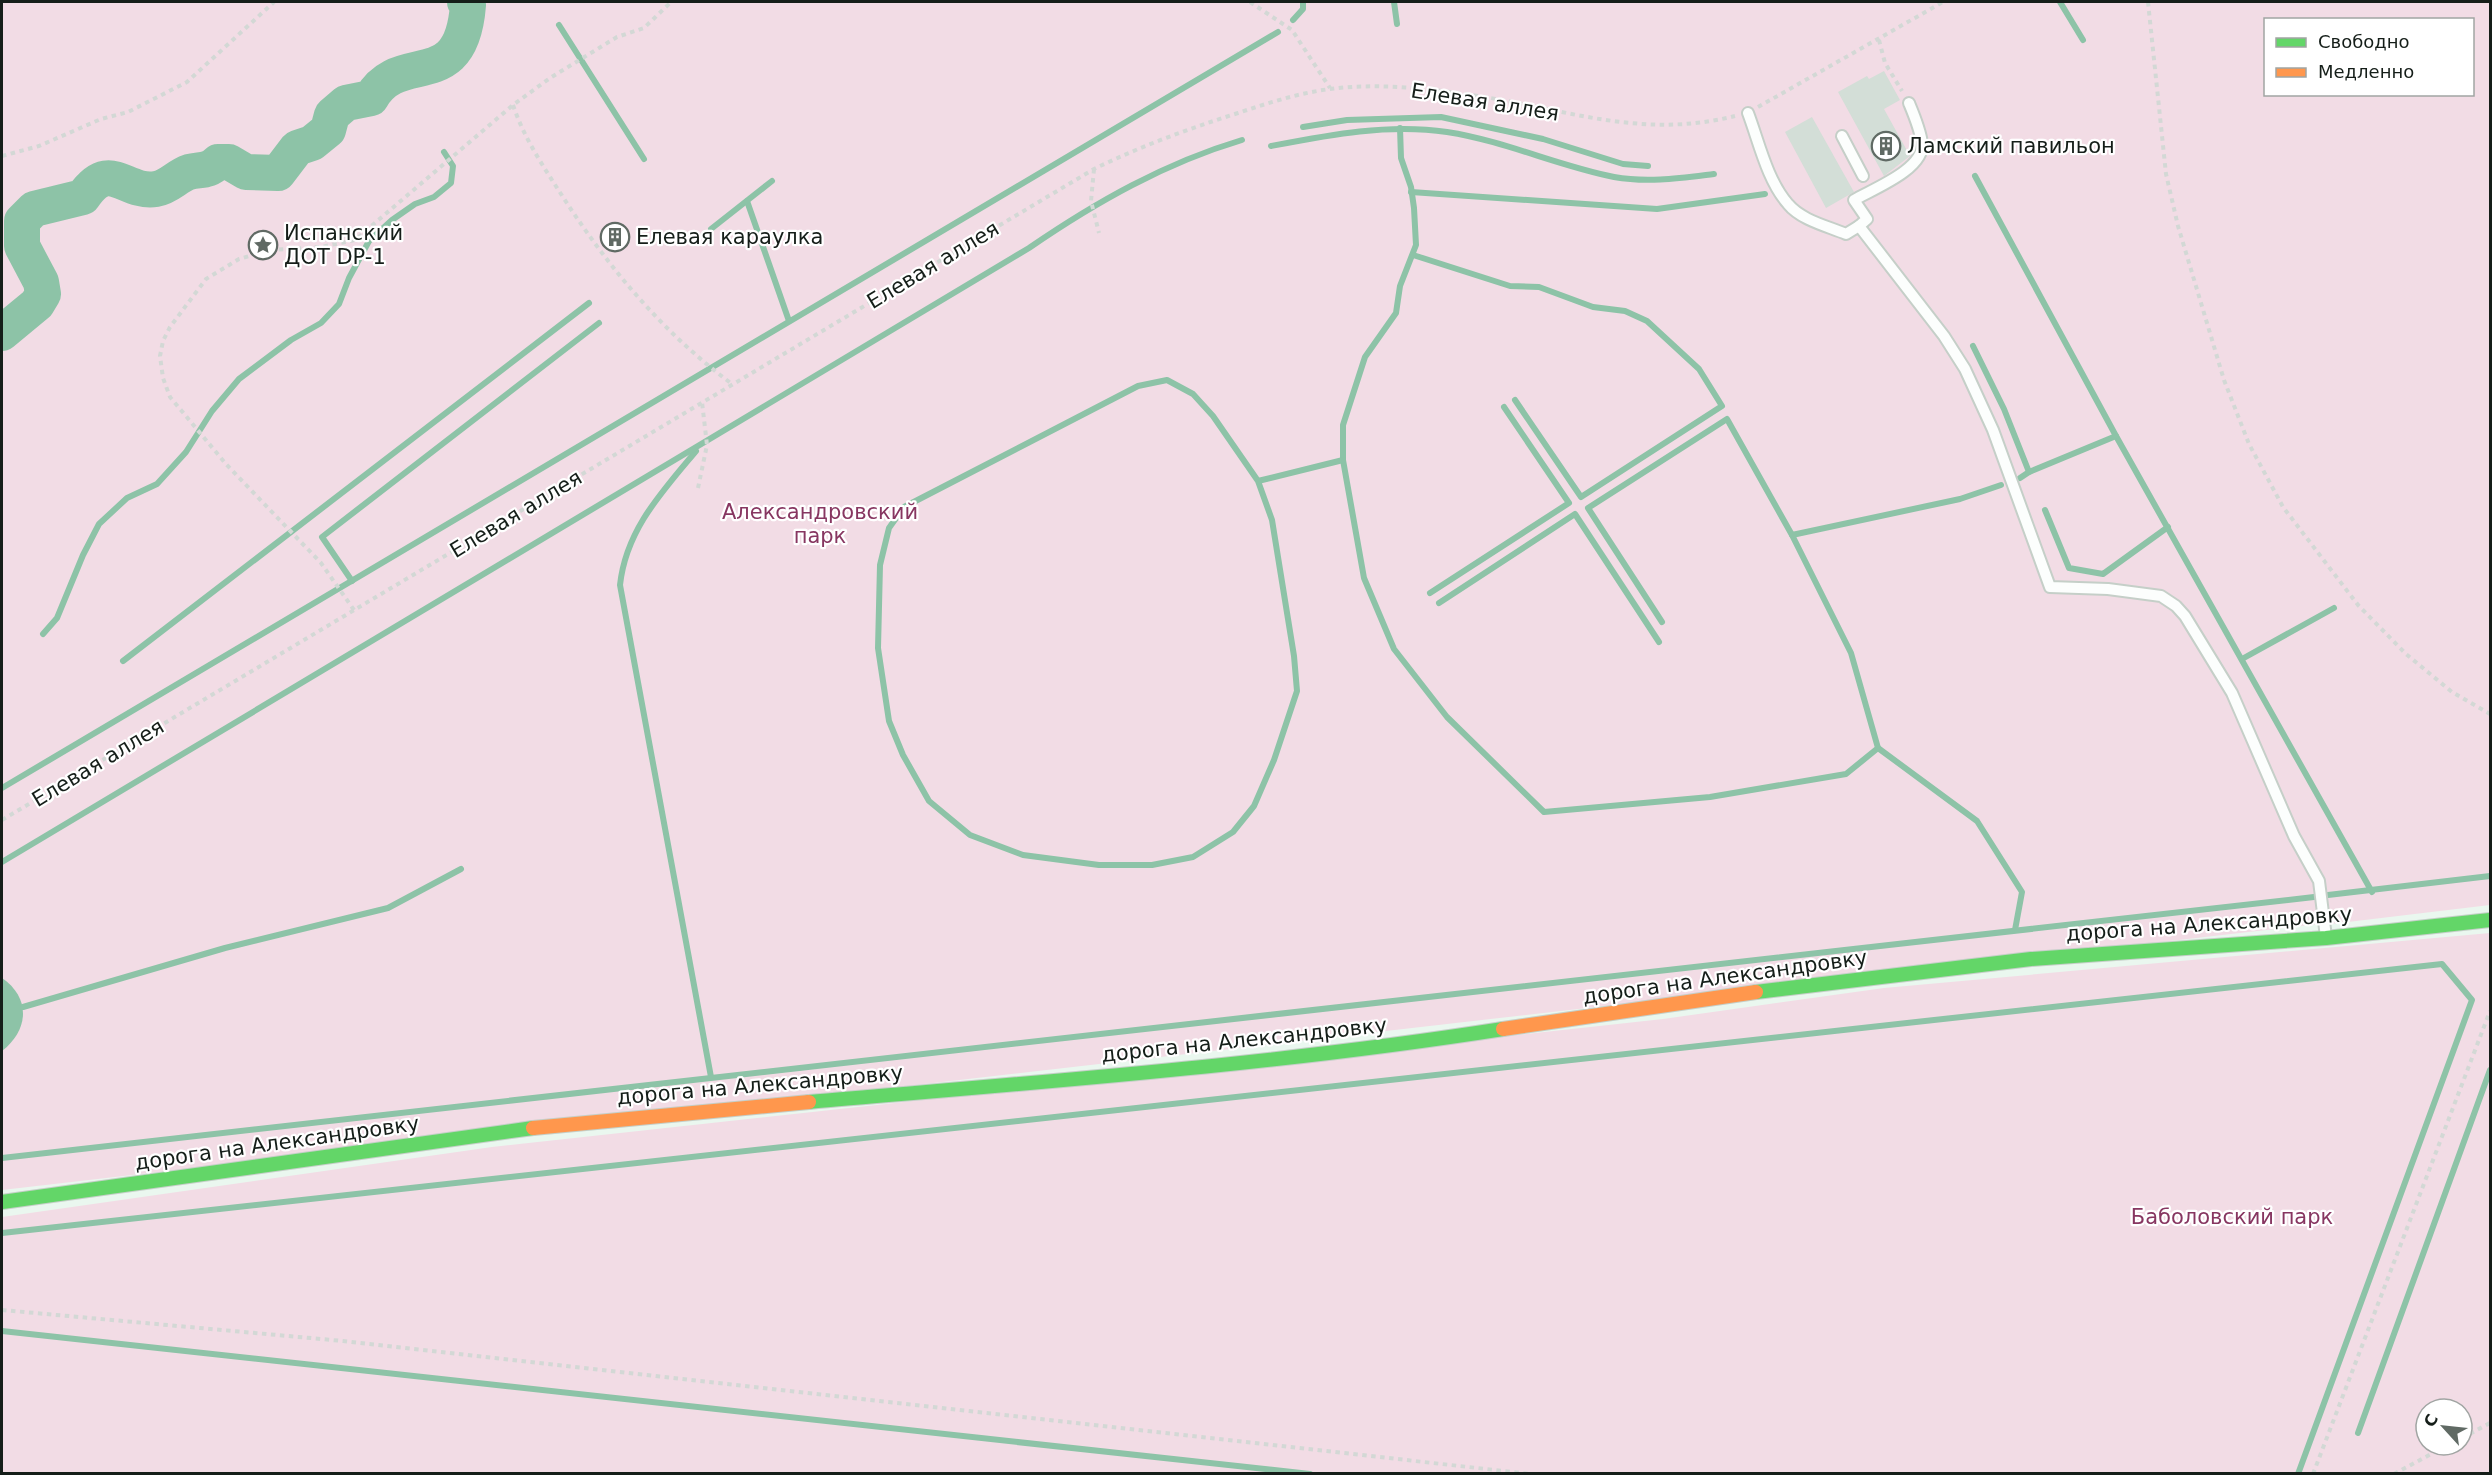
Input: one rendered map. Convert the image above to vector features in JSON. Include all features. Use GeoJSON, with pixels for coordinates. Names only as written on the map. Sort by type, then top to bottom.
{"type":"FeatureCollection","features":[{"type":"Feature","properties":{"kind":"street","name":"дорога на Александровку"},"geometry":{"type":"LineString","coordinates":[[2,1202],[485,1134],[650,1115],[1087,1078],[1403,1044],[1704,998],[2031,959],[2326,938],[2490,920]]}},
{"type":"Feature","properties":{"kind":"lane"},"geometry":{"type":"LineString","coordinates":[[1748,113],[1771,176],[1788,204],[1808,218],[1846,234],[1867,219],[1854,200],[1868,184],[1909,169],[1919,159],[1922,143],[1909,103]]}},
{"type":"Feature","properties":{"kind":"lane"},"geometry":{"type":"LineString","coordinates":[[1842,136],[1868,184]]}},
{"type":"Feature","properties":{"kind":"lane"},"geometry":{"type":"LineString","coordinates":[[1859,226],[1944,336],[1965,369],[1993,430],[2050,587],[2108,589],[2161,596],[2176,606],[2196,630],[2242,714],[2294,836],[2319,881],[2326,938]]}},
{"type":"Feature","properties":{"kind":"path"},"geometry":{"type":"LineString","coordinates":[[2,156],[39,146],[101,119],[128,112],[187,82],[274,2]]}},
{"type":"Feature","properties":{"kind":"path"},"geometry":{"type":"LineString","coordinates":[[354,610],[321,563],[226,464],[170,398],[163,378],[160,356],[163,340],[179,311],[206,279],[223,266],[270,250],[321,247],[355,240],[513,105],[550,78],[617,37],[644,28],[671,2]]}},
{"type":"Feature","properties":{"kind":"path"},"geometry":{"type":"LineString","coordinates":[[1250,2],[1292,30],[1331,89]]}},
{"type":"Feature","properties":{"kind":"path","name":"Елевая аллея"},"geometry":{"type":"LineString","coordinates":[[2,820],[1094,169],[1172,134],[1300,94],[1331,89],[1414,88],[1460,93],[1583,118],[1664,127],[1704,123],[1748,113],[1943,2]]}},
{"type":"Feature","properties":{"kind":"path"},"geometry":{"type":"LineString","coordinates":[[2148,2],[2166,174],[2178,226],[2224,380],[2249,444],[2283,507],[2358,605],[2406,654],[2452,692],[2490,714]]}},
{"type":"Feature","properties":{"kind":"path"},"geometry":{"type":"LineString","coordinates":[[1879,40],[1885,63],[1909,103]]}},
{"type":"Feature","properties":{"kind":"path"},"geometry":{"type":"LineString","coordinates":[[513,105],[519,122],[545,170],[584,230],[612,267],[655,317],[732,384]]}},
{"type":"Feature","properties":{"kind":"path"},"geometry":{"type":"LineString","coordinates":[[1094,169],[1090,201],[1099,233]]}},
{"type":"Feature","properties":{"kind":"path"},"geometry":{"type":"LineString","coordinates":[[698,488],[707,445],[702,402]]}},
{"type":"Feature","properties":{"kind":"path"},"geometry":{"type":"LineString","coordinates":[[2313,1473],[2490,1011]]}},
{"type":"Feature","properties":{"kind":"path"},"geometry":{"type":"LineString","coordinates":[[2,1310],[343,1341],[1531,1473]]}},
{"type":"Feature","properties":{"kind":"path"},"geometry":{"type":"LineString","coordinates":[[2474,1432],[2490,1423]]}},
{"type":"Feature","properties":{"kind":"path"},"geometry":{"type":"LineString","coordinates":[[2394,1473],[2425,1457]]}},
{"type":"Feature","properties":{"kind":"green space","name":"Александровский парк"},"geometry":{"type":"Polygon","coordinates":[[[2,2],[2490,2],[2490,905],[2331,924],[2325,881],[2314,882],[2318,924],[2,1190],[2,2]]]}},
{"type":"Feature","properties":{"kind":"green space","name":"Баболовский парк"},"geometry":{"type":"Polygon","coordinates":[[[2490,933],[2490,1473],[2,1473],[2,1217],[492,1147],[1663,1019],[1884,988],[2490,933]]]}},
{"type":"Feature","properties":{"kind":"shaded area"},"geometry":{"type":"Polygon","coordinates":[[[2,978],[18,995],[23,1014],[22,1024],[17,1034],[2,1051],[2,978]]]}},
{"type":"Feature","properties":{"kind":"building"},"geometry":{"type":"Polygon","coordinates":[[[1884,71],[1900,100],[1884,109],[1910,156],[1884,176],[1838,92],[1867,76],[1869,79],[1884,71]]]}},
{"type":"Feature","properties":{"kind":"building"},"geometry":{"type":"Polygon","coordinates":[[[1812,117],[1854,192],[1826,208],[1785,132],[1812,117]]]}},
{"type":"Feature","properties":{"kind":"building","name":"Елевая караулка"},"geometry":{"type":"Polygon","coordinates":[[[621,223],[630,243],[609,252],[601,231],[621,223]]]}},
{"type":"Feature","properties":{"kind":"waterway"},"geometry":{"type":"LineString","coordinates":[[2,333],[37,304],[43,294],[41,282],[22,246],[22,221],[34,209],[83,197],[93,185],[101,180],[110,178],[135,187],[156,189],[189,172],[208,169],[218,162],[229,162],[246,172],[278,173],[297,148],[312,143],[328,130],[332,115],[346,103],[371,98],[383,83],[397,75],[428,67],[442,61],[454,51],[463,33],[468,5],[465,2]]}},
{"type":"Feature","properties":{"kind":"waterway"},"geometry":{"type":"LineString","coordinates":[[1293,20],[1303,9],[1303,2]]}},
{"type":"Feature","properties":{"kind":"waterway"},"geometry":{"type":"LineString","coordinates":[[1394,2],[1397,24]]}},
{"type":"Feature","properties":{"kind":"waterway"},"geometry":{"type":"LineString","coordinates":[[2060,2],[2083,40]]}},
{"type":"Feature","properties":{"kind":"waterway"},"geometry":{"type":"LineString","coordinates":[[559,25],[644,159]]}},
{"type":"Feature","properties":{"kind":"waterway"},"geometry":{"type":"LineString","coordinates":[[2,788],[1278,32]]}},
{"type":"Feature","properties":{"kind":"waterway"},"geometry":{"type":"LineString","coordinates":[[1303,127],[1347,120],[1441,117],[1543,139],[1623,164],[1648,166]]}},
{"type":"Feature","properties":{"kind":"waterway"},"geometry":{"type":"LineString","coordinates":[[1400,128],[1401,158],[1411,187],[1416,245],[1400,286],[1396,313],[1365,357],[1343,425],[1343,460],[1364,578],[1394,649],[1447,717],[1544,812],[1710,797],[1846,774],[1878,748],[1851,653],[1792,535]]}},
{"type":"Feature","properties":{"kind":"waterway"},"geometry":{"type":"LineString","coordinates":[[1271,146],[1359,132],[1425,130],[1490,141],[1572,167],[1627,179],[1652,180],[1714,174]]}},
{"type":"Feature","properties":{"kind":"waterway"},"geometry":{"type":"LineString","coordinates":[[2,862],[1029,248],[1080,215],[1158,172],[1213,149],[1242,140]]}},
{"type":"Feature","properties":{"kind":"waterway"},"geometry":{"type":"LineString","coordinates":[[43,634],[57,618],[83,555],[99,524],[127,498],[157,484],[186,452],[212,411],[239,379],[291,340],[321,323],[339,304],[349,278],[369,241],[392,220],[415,204],[434,197],[451,183],[453,166],[444,152]]}},
{"type":"Feature","properties":{"kind":"waterway"},"geometry":{"type":"LineString","coordinates":[[1975,176],[2116,436],[2372,892]]}},
{"type":"Feature","properties":{"kind":"waterway"},"geometry":{"type":"LineString","coordinates":[[711,229],[772,181]]}},
{"type":"Feature","properties":{"kind":"waterway"},"geometry":{"type":"LineString","coordinates":[[1411,192],[1657,209],[1765,194]]}},
{"type":"Feature","properties":{"kind":"waterway"},"geometry":{"type":"LineString","coordinates":[[747,201],[789,321]]}},
{"type":"Feature","properties":{"kind":"waterway"},"geometry":{"type":"LineString","coordinates":[[1413,255],[1510,286],[1539,287],[1593,307],[1625,311],[1647,321],[1699,369],[1722,406],[1581,497],[1515,400]]}},
{"type":"Feature","properties":{"kind":"waterway"},"geometry":{"type":"LineString","coordinates":[[123,661],[589,303]]}},
{"type":"Feature","properties":{"kind":"waterway"},"geometry":{"type":"LineString","coordinates":[[352,581],[322,537],[599,323]]}},
{"type":"Feature","properties":{"kind":"waterway"},"geometry":{"type":"LineString","coordinates":[[1973,346],[2004,409],[2029,472]]}},
{"type":"Feature","properties":{"kind":"waterway"},"geometry":{"type":"LineString","coordinates":[[1258,481],[1213,416],[1193,394],[1167,380],[1138,386],[904,507],[889,528],[880,565],[878,648],[889,721],[903,755],[929,801],[970,835],[1023,855],[1099,865],[1152,865],[1193,857],[1233,832],[1254,806],[1274,760],[1297,691],[1294,656],[1272,520],[1258,481],[1343,460]]}},
{"type":"Feature","properties":{"kind":"waterway"},"geometry":{"type":"LineString","coordinates":[[1430,593],[1569,503],[1504,407]]}},
{"type":"Feature","properties":{"kind":"waterway"},"geometry":{"type":"LineString","coordinates":[[1662,622],[1588,508],[1727,419],[1792,535],[1960,499],[2001,485]]}},
{"type":"Feature","properties":{"kind":"waterway"},"geometry":{"type":"LineString","coordinates":[[2020,478],[2029,472],[2116,436]]}},
{"type":"Feature","properties":{"kind":"waterway"},"geometry":{"type":"LineString","coordinates":[[696,451],[658,497],[637,530],[629,547],[620,585],[711,1077]]}},
{"type":"Feature","properties":{"kind":"waterway"},"geometry":{"type":"LineString","coordinates":[[2045,510],[2069,568],[2103,574],[2168,527]]}},
{"type":"Feature","properties":{"kind":"waterway"},"geometry":{"type":"LineString","coordinates":[[1439,603],[1575,514],[1659,642]]}},
{"type":"Feature","properties":{"kind":"waterway"},"geometry":{"type":"LineString","coordinates":[[2242,659],[2334,608]]}},
{"type":"Feature","properties":{"kind":"waterway"},"geometry":{"type":"LineString","coordinates":[[1878,748],[1977,821],[2022,892],[2015,930]]}},
{"type":"Feature","properties":{"kind":"waterway"},"geometry":{"type":"LineString","coordinates":[[23,1007],[225,948],[388,908],[461,869]]}},
{"type":"Feature","properties":{"kind":"waterway"},"geometry":{"type":"LineString","coordinates":[[2328,895],[2490,876]]}},
{"type":"Feature","properties":{"kind":"waterway"},"geometry":{"type":"LineString","coordinates":[[2,1158],[2314,897]]}},
{"type":"Feature","properties":{"kind":"waterway"},"geometry":{"type":"LineString","coordinates":[[2,1233],[2442,964],[2472,1000],[2298,1474]]}},
{"type":"Feature","properties":{"kind":"waterway"},"geometry":{"type":"LineString","coordinates":[[2358,1433],[2490,1070]]}},
{"type":"Feature","properties":{"kind":"waterway"},"geometry":{"type":"LineString","coordinates":[[2,1331],[1310,1474]]}},
{"type":"Feature","properties":{"kind":"traffic: fast"},"geometry":{"type":"LineString","coordinates":[[1756,992],[2031,959],[2326,938],[2490,920]]}},
{"type":"Feature","properties":{"kind":"traffic: fast"},"geometry":{"type":"LineString","coordinates":[[809,1102],[1243,1063],[1503,1029]]}},
{"type":"Feature","properties":{"kind":"traffic: fast"},"geometry":{"type":"LineString","coordinates":[[2,1202],[533,1128]]}},
{"type":"Feature","properties":{"kind":"traffic: slow"},"geometry":{"type":"LineString","coordinates":[[1503,1029],[1756,992]]}},
{"type":"Feature","properties":{"kind":"traffic: slow"},"geometry":{"type":"LineString","coordinates":[[533,1128],[809,1102]]}},
{"type":"Feature","properties":{"kind":"place","name":"Ламский павильон"},"geometry":{"type":"Point","coordinates":[1886,146]}},
{"type":"Feature","properties":{"kind":"place","name":"Елевая караулка"},"geometry":{"type":"Point","coordinates":[615,237]}},
{"type":"Feature","properties":{"kind":"place","name":"Испанский ДОТ DP-1"},"geometry":{"type":"Point","coordinates":[263,245]}}]}
